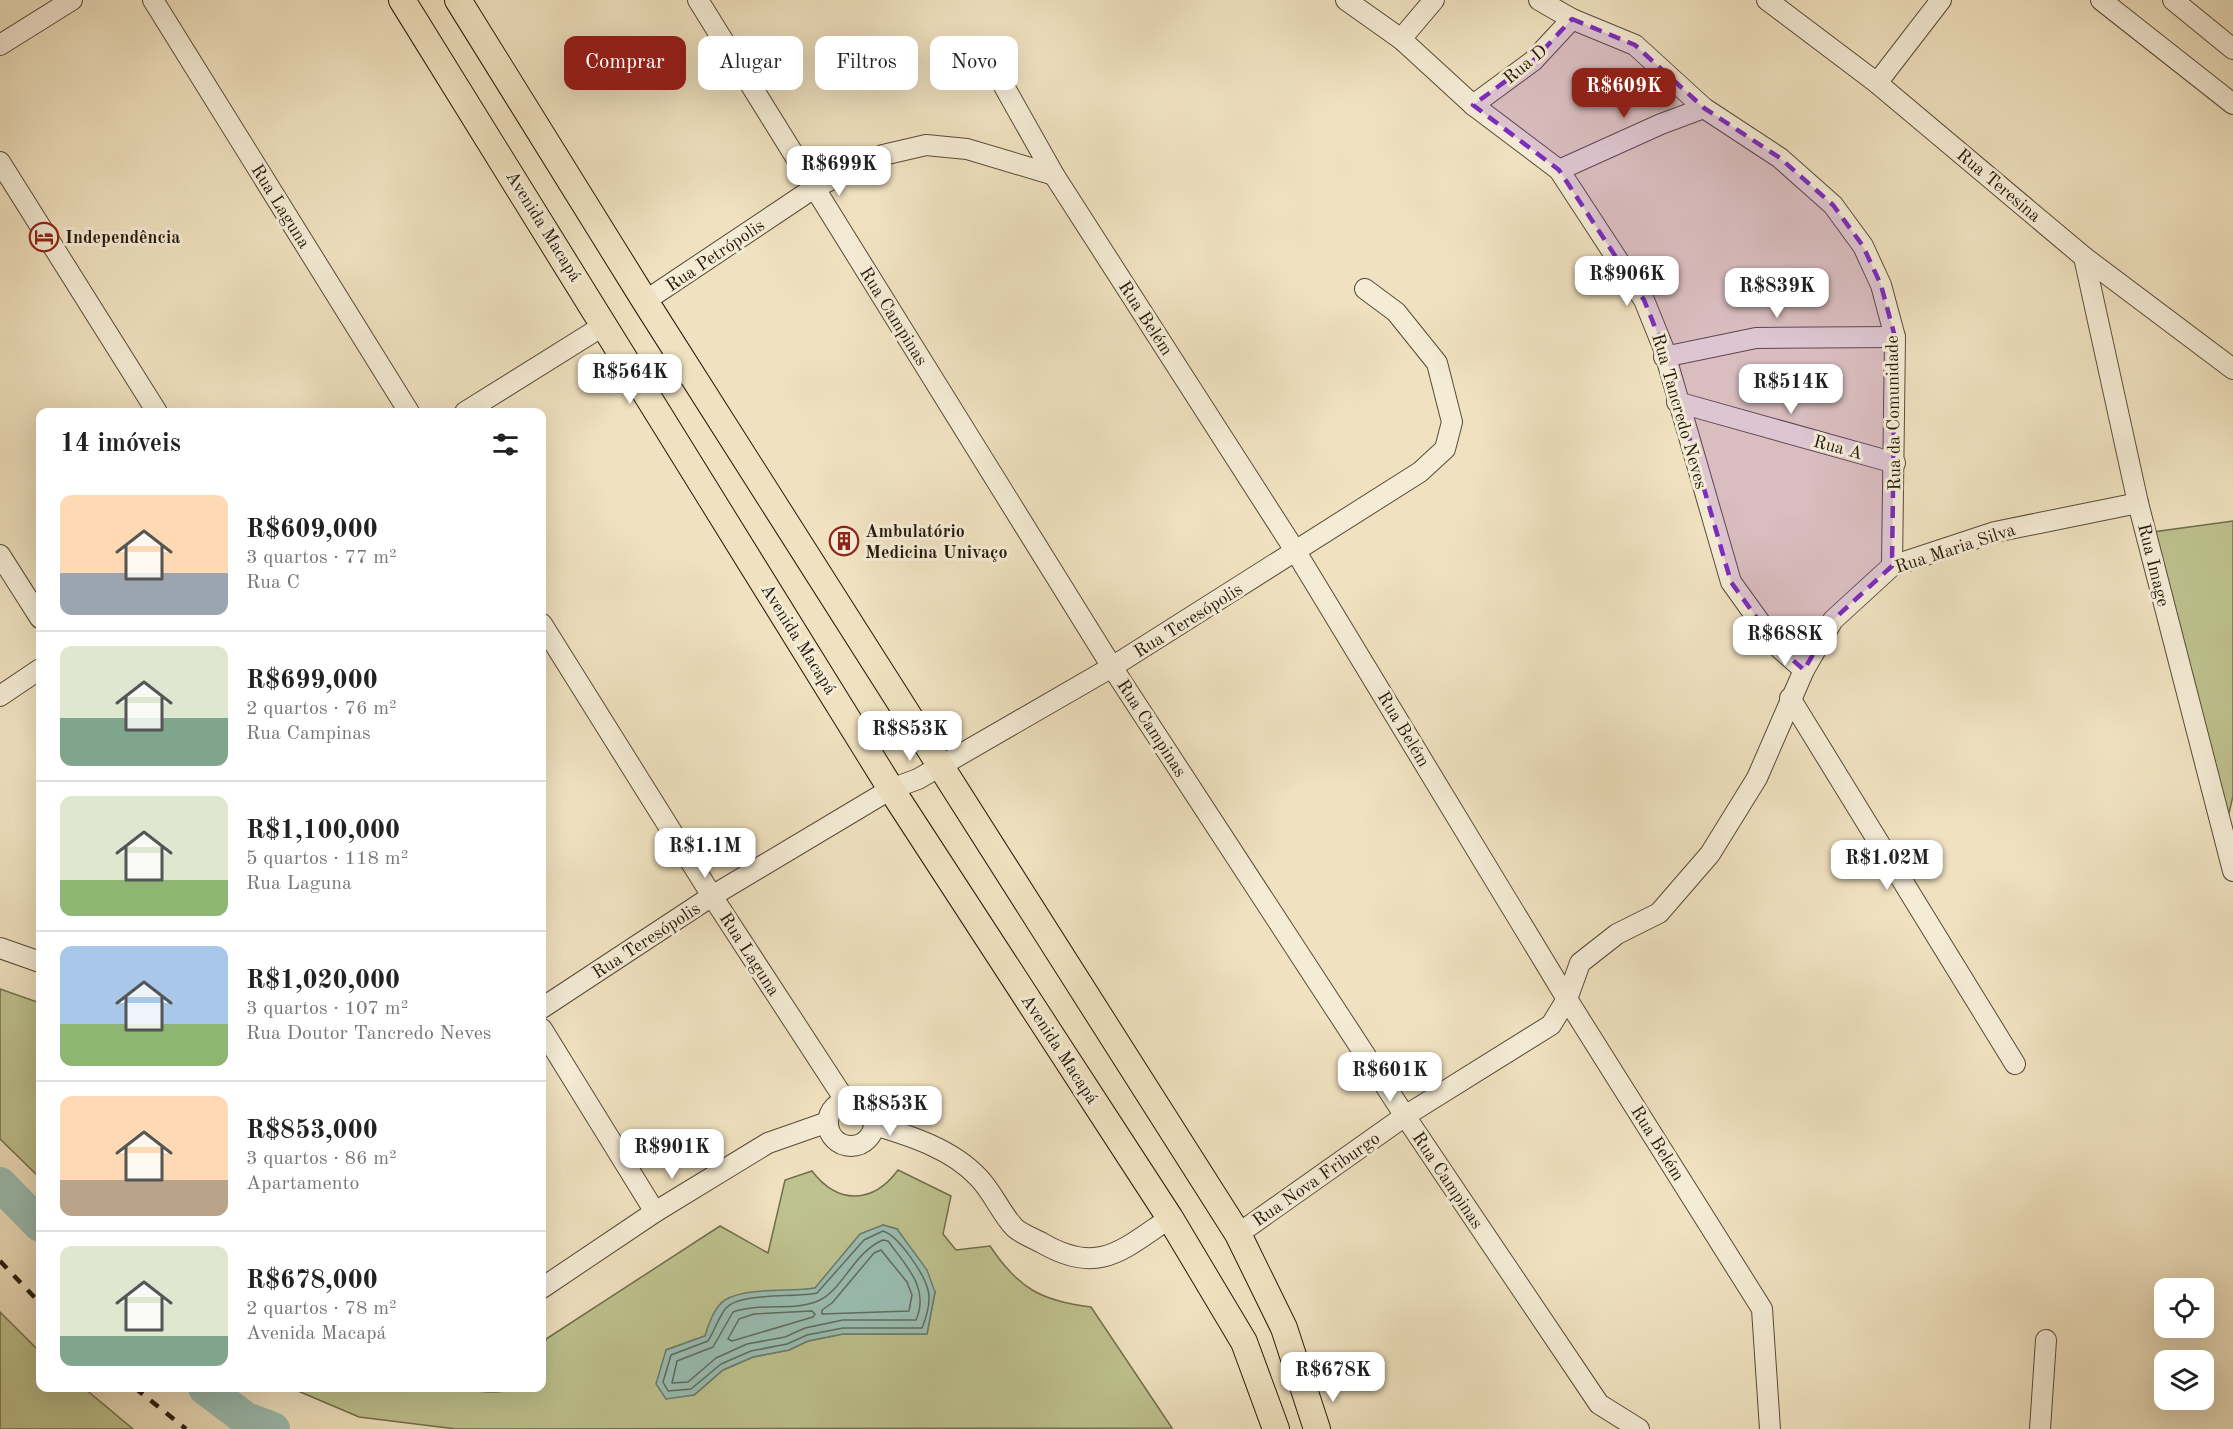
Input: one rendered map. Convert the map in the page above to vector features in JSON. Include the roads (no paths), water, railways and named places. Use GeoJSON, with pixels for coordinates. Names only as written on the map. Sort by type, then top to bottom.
{"type":"FeatureCollection","features":[{"type":"Feature","properties":{"kind":"main road","name":"Avenida Macapá"},"geometry":{"type":"LineString","coordinates":[[402,0],[606,324],[891,789],[1170,1218],[1244,1342],[1268,1402],[1276,1429]]}},
{"type":"Feature","properties":{"kind":"main road"},"geometry":{"type":"LineString","coordinates":[[458,0],[645,301],[1238,1234],[1284,1328],[1306,1389],[1317,1429]]}},
{"type":"Feature","properties":{"kind":"street"},"geometry":{"type":"LineString","coordinates":[[0,45],[72,0]]}},
{"type":"Feature","properties":{"kind":"street","name":"Rua Laguna"},"geometry":{"type":"LineString","coordinates":[[153,0],[407,408]]}},
{"type":"Feature","properties":{"kind":"street","name":"Rua Campinas"},"geometry":{"type":"LineString","coordinates":[[698,0],[1112,667],[1405,1116],[1599,1404],[1639,1429]]}},
{"type":"Feature","properties":{"kind":"street","name":"Rua Tancredo Neves"},"geometry":{"type":"LineString","coordinates":[[1346,0],[1401,39],[1473,105],[1559,170],[1644,300],[1664,357],[1731,582],[1777,646],[1804,670]]}},
{"type":"Feature","properties":{"kind":"street"},"geometry":{"type":"LineString","coordinates":[[1401,39],[1434,0]]}},
{"type":"Feature","properties":{"kind":"street","name":"Rua da Comunidade"},"geometry":{"type":"LineString","coordinates":[[1539,0],[1572,19],[1635,45],[1704,108],[1780,158],[1833,205],[1863,246],[1881,285],[1895,337],[1892,566]]}},
{"type":"Feature","properties":{"kind":"street","name":"Rua Teresina"},"geometry":{"type":"LineString","coordinates":[[1767,0],[1877,83],[2084,257],[2233,369]]}},
{"type":"Feature","properties":{"kind":"street"},"geometry":{"type":"LineString","coordinates":[[1877,83],[1941,0]]}},
{"type":"Feature","properties":{"kind":"street"},"geometry":{"type":"LineString","coordinates":[[2101,0],[2233,104]]}},
{"type":"Feature","properties":{"kind":"street"},"geometry":{"type":"LineString","coordinates":[[2173,0],[2233,48]]}},
{"type":"Feature","properties":{"kind":"street","name":"Rua D"},"geometry":{"type":"LineString","coordinates":[[1473,105],[1533,61],[1572,19]]}},
{"type":"Feature","properties":{"kind":"street","name":"Rua Belém"},"geometry":{"type":"LineString","coordinates":[[1006,90],[1054,175],[1296,552],[1567,999],[1762,1309],[1770,1429]]}},
{"type":"Feature","properties":{"kind":"street"},"geometry":{"type":"LineString","coordinates":[[1559,170],[1643,131],[1704,108]]}},
{"type":"Feature","properties":{"kind":"street","name":"Rua Petrópolis"},"geometry":{"type":"LineString","coordinates":[[645,301],[814,188],[884,155],[926,145],[967,149],[1054,175]]}},
{"type":"Feature","properties":{"kind":"street"},"geometry":{"type":"LineString","coordinates":[[0,162],[154,408]]}},
{"type":"Feature","properties":{"kind":"street","name":"Rua Image"},"geometry":{"type":"LineString","coordinates":[[2084,257],[2138,503],[2233,872]]}},
{"type":"Feature","properties":{"kind":"street","name":"Rua Teresópolis"},"geometry":{"type":"LineString","coordinates":[[546,1005],[712,896],[891,789],[942,766],[1112,667],[1420,472],[1445,449],[1452,422],[1437,363],[1396,312],[1365,289]]}},
{"type":"Feature","properties":{"kind":"street"},"geometry":{"type":"LineString","coordinates":[[471,408],[606,324]]}},
{"type":"Feature","properties":{"kind":"street"},"geometry":{"type":"LineString","coordinates":[[1664,357],[1756,338],[1895,337]]}},
{"type":"Feature","properties":{"kind":"street","name":"Rua A"},"geometry":{"type":"LineString","coordinates":[[1677,402],[1895,463]]}},
{"type":"Feature","properties":{"kind":"street","name":"Rua Maria Silva"},"geometry":{"type":"LineString","coordinates":[[1567,999],[1580,963],[1617,934],[1659,913],[1710,854],[1757,778],[1790,698],[1833,620],[1892,566],[1995,532],[2138,503]]}},
{"type":"Feature","properties":{"kind":"street"},"geometry":{"type":"LineString","coordinates":[[0,555],[36,612]]}},
{"type":"Feature","properties":{"kind":"street","name":"Rua Laguna"},"geometry":{"type":"LineString","coordinates":[[546,630],[712,896],[845,1100]]}},
{"type":"Feature","properties":{"kind":"street"},"geometry":{"type":"LineString","coordinates":[[0,696],[36,672]]}},
{"type":"Feature","properties":{"kind":"street"},"geometry":{"type":"LineString","coordinates":[[1790,698],[2015,1064]]}},
{"type":"Feature","properties":{"kind":"street"},"geometry":{"type":"LineString","coordinates":[[2225,844],[2233,813]]}},
{"type":"Feature","properties":{"kind":"street"},"geometry":{"type":"LineString","coordinates":[[0,948],[36,961]]}},
{"type":"Feature","properties":{"kind":"street","name":"Rua Nova Friburgo"},"geometry":{"type":"LineString","coordinates":[[1238,1234],[1405,1116],[1551,1025],[1567,999]]}},
{"type":"Feature","properties":{"kind":"street"},"geometry":{"type":"LineString","coordinates":[[546,1035],[655,1212]]}},
{"type":"Feature","properties":{"kind":"street"},"geometry":{"type":"LineString","coordinates":[[845,1100],[853,1100],[866,1106],[874,1125],[867,1139],[854,1146],[846,1145],[833,1137],[828,1122],[833,1108],[845,1100]]}},
{"type":"Feature","properties":{"kind":"street"},"geometry":{"type":"LineString","coordinates":[[546,1285],[655,1212],[768,1143],[828,1122]]}},
{"type":"Feature","properties":{"kind":"street"},"geometry":{"type":"LineString","coordinates":[[874,1125],[919,1139],[948,1155],[979,1178],[1015,1228],[1062,1255],[1094,1260],[1121,1251],[1170,1218]]}},
{"type":"Feature","properties":{"kind":"street"},"geometry":{"type":"LineString","coordinates":[[2040,1429],[2046,1340]]}},
{"type":"Feature","properties":{"kind":"water"},"geometry":{"type":"Polygon","coordinates":[[[883,1225],[897,1229],[927,1270],[935,1292],[927,1334],[843,1334],[808,1341],[789,1350],[753,1357],[723,1370],[694,1395],[666,1399],[656,1384],[666,1350],[705,1336],[712,1316],[721,1303],[745,1293],[815,1288],[860,1234],[883,1225]]]}},
{"type":"Feature","properties":{"kind":"waterway"},"geometry":{"type":"LineString","coordinates":[[0,1184],[36,1221]]}},
{"type":"Feature","properties":{"kind":"waterway"},"geometry":{"type":"LineString","coordinates":[[210,1392],[246,1419],[273,1429]]}},
{"type":"Feature","properties":{"kind":"railway"},"geometry":{"type":"LineString","coordinates":[[0,1261],[36,1299]]}},
{"type":"Feature","properties":{"kind":"railway"},"geometry":{"type":"LineString","coordinates":[[140,1392],[186,1429]]}},
{"type":"Feature","properties":{"kind":"place","name":"Independência"},"geometry":{"type":"Point","coordinates":[44,237]}},
{"type":"Feature","properties":{"kind":"place","name":"Ambulatório Medicina Univaço"},"geometry":{"type":"Point","coordinates":[844,541]}}]}
